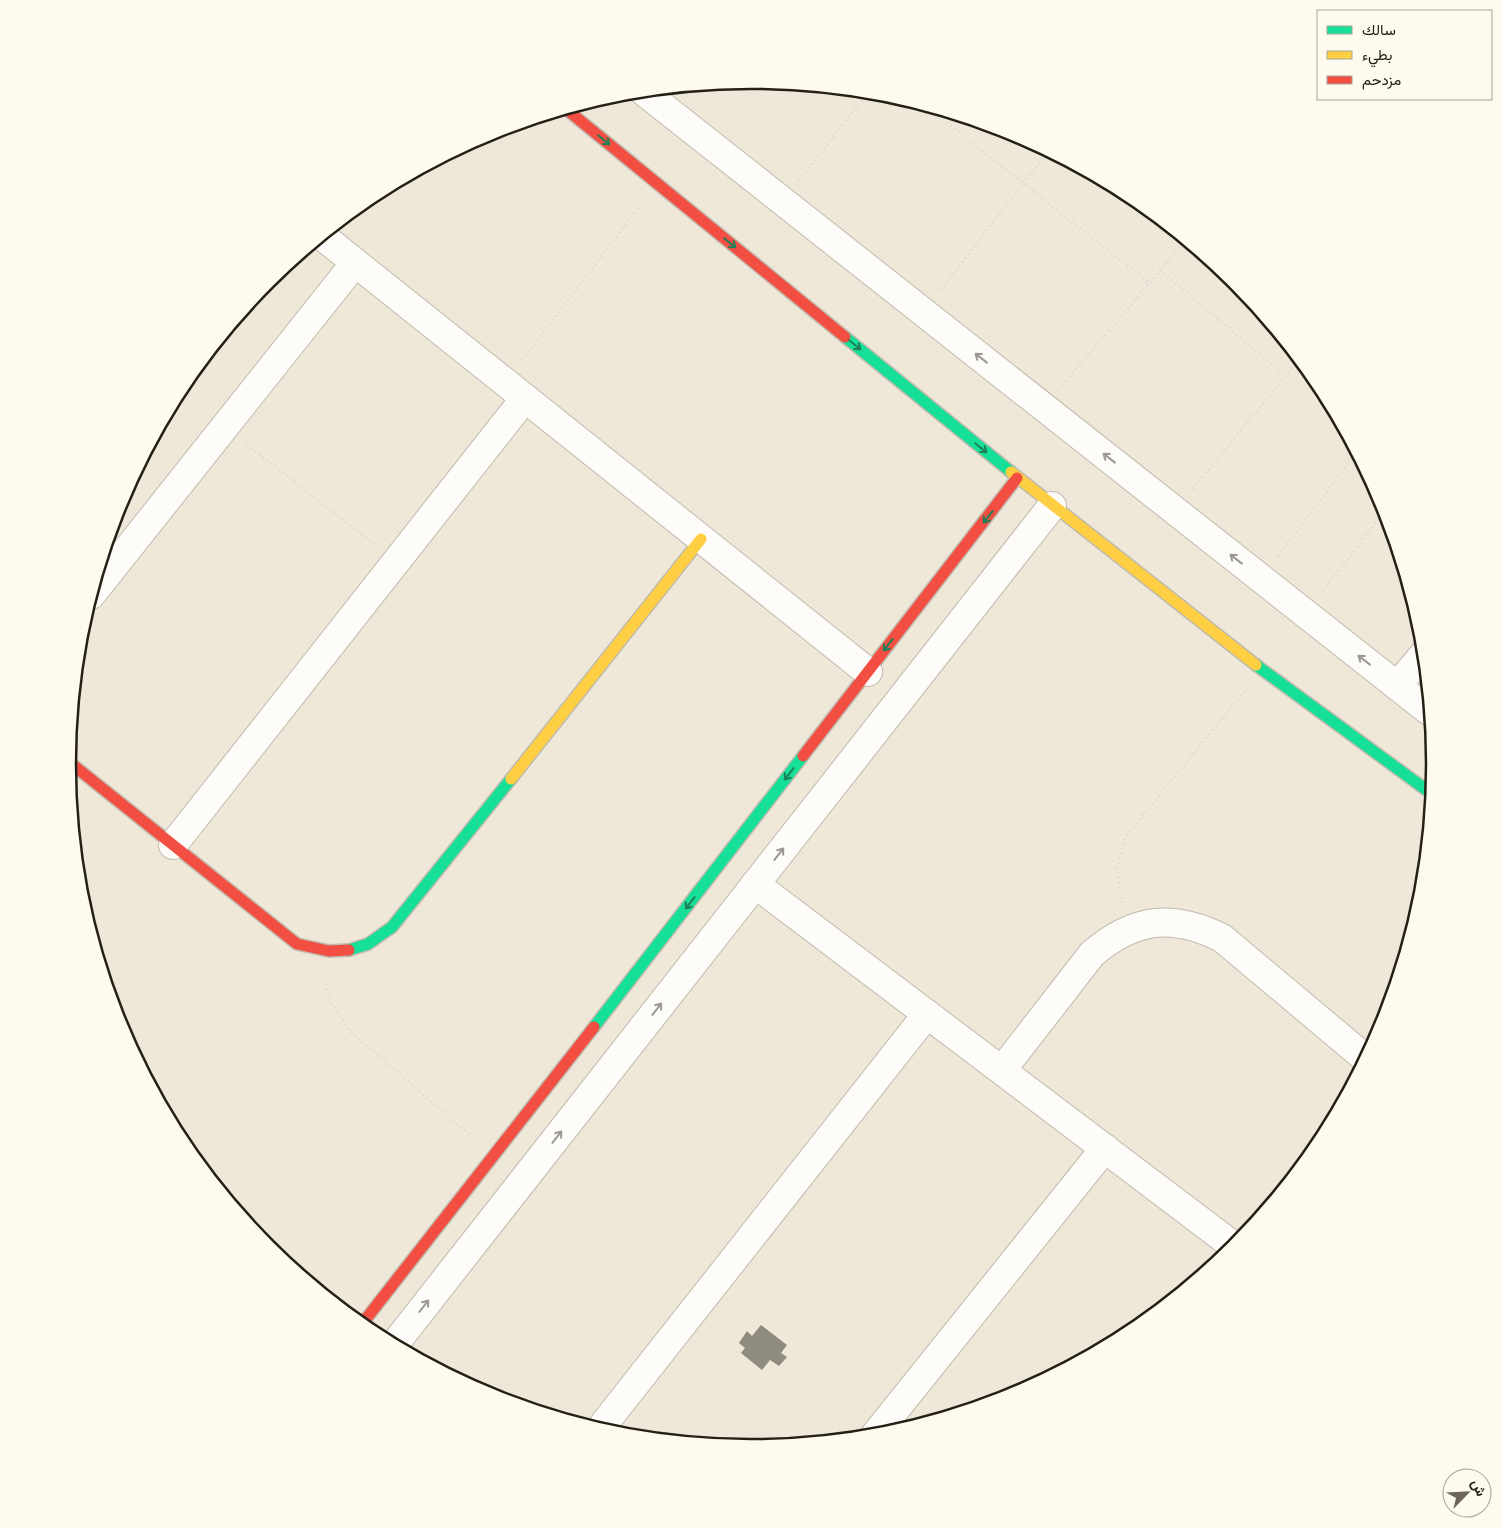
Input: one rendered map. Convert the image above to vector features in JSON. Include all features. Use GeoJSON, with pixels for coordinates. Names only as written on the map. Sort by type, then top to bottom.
{"type":"FeatureCollection","features":[{"type":"Feature","properties":{"kind":"street"},"geometry":{"type":"LineString","coordinates":[[651,97],[1423,706]]}},
{"type":"Feature","properties":{"kind":"street"},"geometry":{"type":"LineString","coordinates":[[571,113],[1052,506],[1262,669],[1425,789]]}},
{"type":"Feature","properties":{"kind":"street"},"geometry":{"type":"LineString","coordinates":[[327,240],[868,672]]}},
{"type":"Feature","properties":{"kind":"street"},"geometry":{"type":"LineString","coordinates":[[101,582],[355,263]]}},
{"type":"Feature","properties":{"kind":"street"},"geometry":{"type":"LineString","coordinates":[[173,845],[397,561],[515,390]]}},
{"type":"Feature","properties":{"kind":"street"},"geometry":{"type":"LineString","coordinates":[[367,1318],[500,1149],[1018,478]]}},
{"type":"Feature","properties":{"kind":"street"},"geometry":{"type":"LineString","coordinates":[[399,1339],[1052,506]]}},
{"type":"Feature","properties":{"kind":"street"},"geometry":{"type":"LineString","coordinates":[[76,768],[297,944],[320,951],[344,952],[368,945],[388,933],[701,539]]}},
{"type":"Feature","properties":{"kind":"street"},"geometry":{"type":"LineString","coordinates":[[1397,686],[1418,661]]}},
{"type":"Feature","properties":{"kind":"street"},"geometry":{"type":"LineString","coordinates":[[755,884],[1228,1241]]}},
{"type":"Feature","properties":{"kind":"street"},"geometry":{"type":"LineString","coordinates":[[1002,1070],[1092,954],[1110,939],[1132,928],[1154,922],[1177,922],[1200,927],[1222,938],[1360,1054]]}},
{"type":"Feature","properties":{"kind":"street"},"geometry":{"type":"LineString","coordinates":[[605,1423],[927,1014]]}},
{"type":"Feature","properties":{"kind":"street"},"geometry":{"type":"LineString","coordinates":[[882,1426],[1105,1148]]}},
{"type":"Feature","properties":{"kind":"street"},"geometry":{"type":"LineString","coordinates":[[500,1149],[535,1165]]}},
{"type":"Feature","properties":{"kind":"path"},"geometry":{"type":"LineString","coordinates":[[782,201],[863,99]]}},
{"type":"Feature","properties":{"kind":"path"},"geometry":{"type":"LineString","coordinates":[[938,116],[1149,283]]}},
{"type":"Feature","properties":{"kind":"path"},"geometry":{"type":"LineString","coordinates":[[924,313],[1044,157]]}},
{"type":"Feature","properties":{"kind":"path"},"geometry":{"type":"LineString","coordinates":[[515,390],[658,184]]}},
{"type":"Feature","properties":{"kind":"path"},"geometry":{"type":"LineString","coordinates":[[1044,408],[1181,245]]}},
{"type":"Feature","properties":{"kind":"path"},"geometry":{"type":"LineString","coordinates":[[1160,270],[1286,376]]}},
{"type":"Feature","properties":{"kind":"path"},"geometry":{"type":"LineString","coordinates":[[1175,511],[1295,365]]}},
{"type":"Feature","properties":{"kind":"path"},"geometry":{"type":"LineString","coordinates":[[224,428],[397,561]]}},
{"type":"Feature","properties":{"kind":"path"},"geometry":{"type":"LineString","coordinates":[[1262,579],[1352,458]]}},
{"type":"Feature","properties":{"kind":"path"},"geometry":{"type":"LineString","coordinates":[[1306,614],[1379,518]]}},
{"type":"Feature","properties":{"kind":"path"},"geometry":{"type":"LineString","coordinates":[[1132,928],[1120,899],[1117,868],[1124,837],[1262,669]]}},
{"type":"Feature","properties":{"kind":"path"},"geometry":{"type":"LineString","coordinates":[[320,951],[332,1004],[349,1030],[500,1149]]}},
{"type":"Feature","properties":{"kind":"building"},"geometry":{"type":"Polygon","coordinates":[[[761,1325],[787,1345],[781,1353],[787,1357],[779,1366],[770,1360],[762,1370],[741,1353],[745,1348],[739,1343],[747,1331],[752,1336],[761,1325]]]}},
{"type":"Feature","properties":{"kind":"traffic: fast"},"geometry":{"type":"LineString","coordinates":[[845,337],[1011,472]]}},
{"type":"Feature","properties":{"kind":"traffic: fast"},"geometry":{"type":"LineString","coordinates":[[1256,665],[1425,789]]}},
{"type":"Feature","properties":{"kind":"traffic: fast"},"geometry":{"type":"LineString","coordinates":[[594,1027],[803,756]]}},
{"type":"Feature","properties":{"kind":"traffic: fast"},"geometry":{"type":"LineString","coordinates":[[349,950],[368,944],[392,927],[511,779]]}},
{"type":"Feature","properties":{"kind":"traffic: slow"},"geometry":{"type":"LineString","coordinates":[[1011,472],[1256,665]]}},
{"type":"Feature","properties":{"kind":"traffic: slow"},"geometry":{"type":"LineString","coordinates":[[511,779],[701,539]]}},
{"type":"Feature","properties":{"kind":"traffic: jam"},"geometry":{"type":"LineString","coordinates":[[571,113],[845,337]]}},
{"type":"Feature","properties":{"kind":"traffic: jam"},"geometry":{"type":"LineString","coordinates":[[803,756],[1017,478]]}},
{"type":"Feature","properties":{"kind":"traffic: jam"},"geometry":{"type":"LineString","coordinates":[[76,768],[297,944],[329,951],[349,950]]}},
{"type":"Feature","properties":{"kind":"traffic: jam"},"geometry":{"type":"LineString","coordinates":[[367,1318],[594,1027]]}}]}
